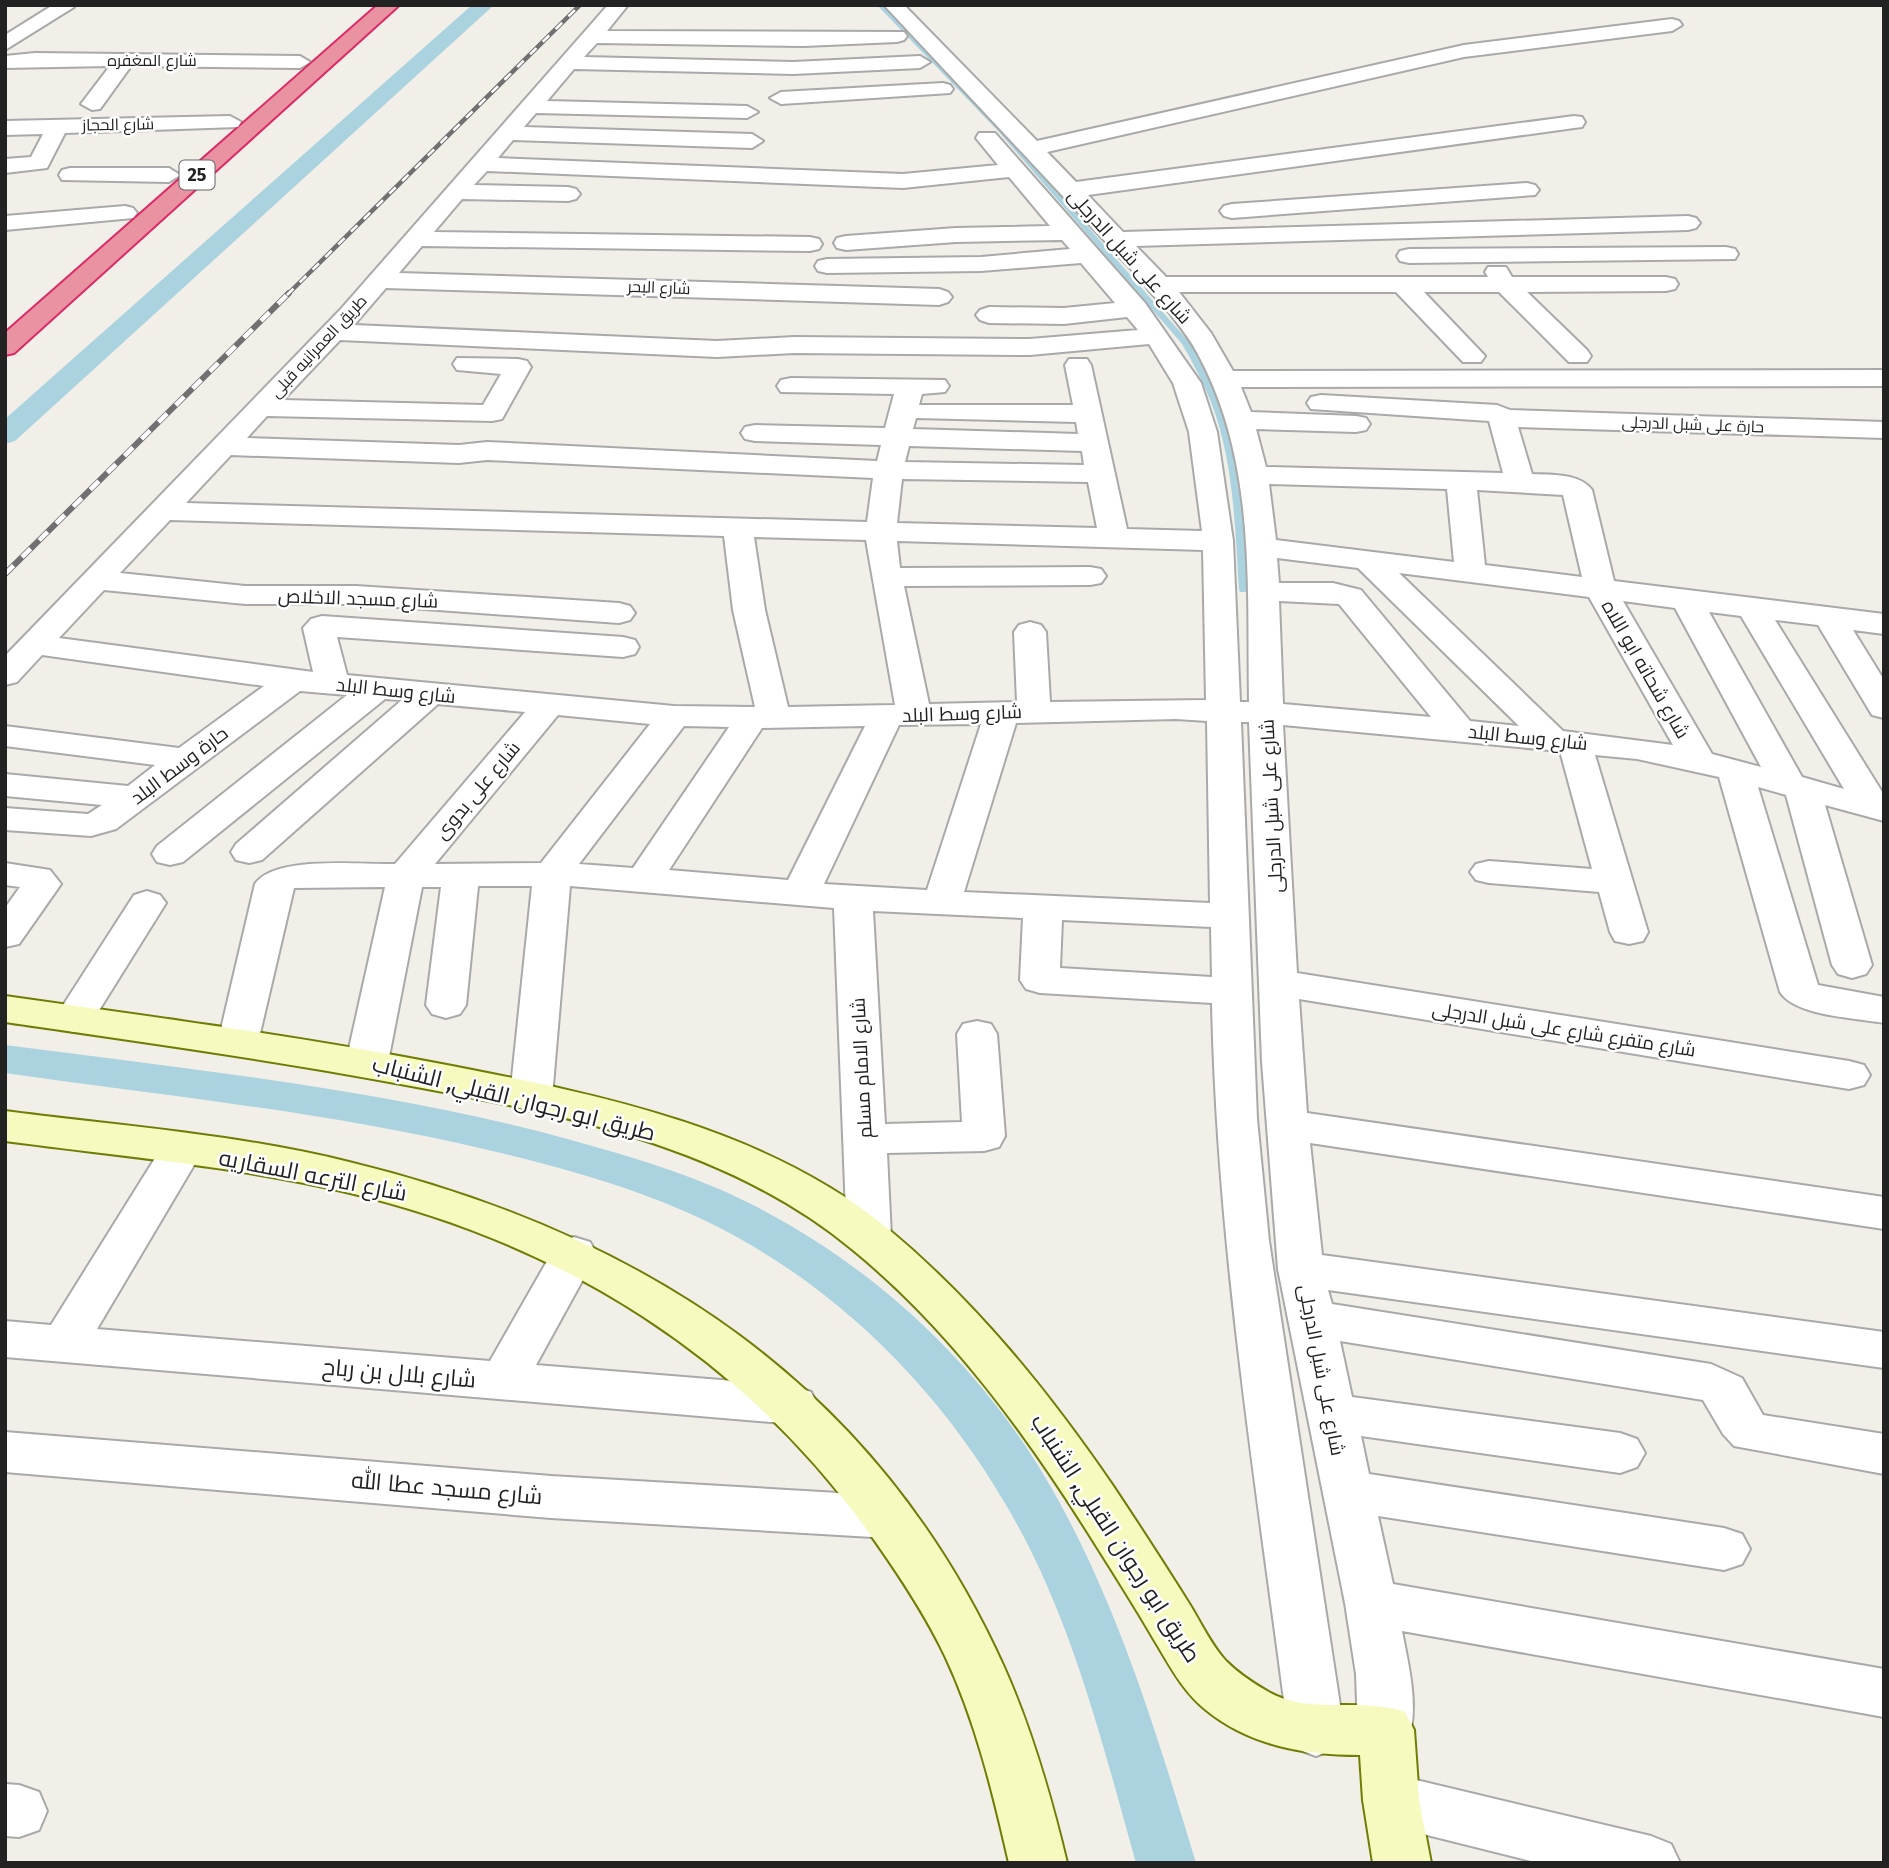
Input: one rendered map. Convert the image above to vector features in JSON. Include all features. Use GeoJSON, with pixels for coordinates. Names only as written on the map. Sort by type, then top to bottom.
{"type":"FeatureCollection","features":[{"type":"Feature","properties":{"kind":"highway","name":"25"},"geometry":{"type":"LineString","coordinates":[[5,347],[169,175],[366,5]]}},
{"type":"Feature","properties":{"kind":"highway","name":"25"},"geometry":{"type":"LineString","coordinates":[[5,318],[390,5]]}},
{"type":"Feature","properties":{"kind":"street","name":"طريق العمرانيه قبلى"},"geometry":{"type":"LineString","coordinates":[[5,676],[356,306],[549,86],[573,75],[592,37],[619,5]]}},
{"type":"Feature","properties":{"kind":"street","name":"شارع على شبل الدرجلى"},"geometry":{"type":"LineString","coordinates":[[867,5],[903,35],[1050,188],[1150,310],[1196,407],[1211,474],[1218,541],[1236,1119],[1247,1241],[1316,1731]]}},
{"type":"Feature","properties":{"kind":"street"},"geometry":{"type":"LineString","coordinates":[[17,55],[64,7]]}},
{"type":"Feature","properties":{"kind":"street"},"geometry":{"type":"LineString","coordinates":[[827,266],[989,264],[1050,188],[1285,93],[1464,51],[1672,25]]}},
{"type":"Feature","properties":{"kind":"street"},"geometry":{"type":"LineString","coordinates":[[592,37],[804,40],[903,35]]}},
{"type":"Feature","properties":{"kind":"street"},"geometry":{"type":"LineString","coordinates":[[573,75],[803,68],[903,35]]}},
{"type":"Feature","properties":{"kind":"street","name":"شارع على شبل الدرجلى"},"geometry":{"type":"LineString","coordinates":[[903,35],[943,89],[1050,188]]}},
{"type":"Feature","properties":{"kind":"street"},"geometry":{"type":"LineString","coordinates":[[99,60],[119,40],[317,47]]}},
{"type":"Feature","properties":{"kind":"street"},"geometry":{"type":"LineString","coordinates":[[17,55],[49,43]]}},
{"type":"Feature","properties":{"kind":"street"},"geometry":{"type":"LineString","coordinates":[[193,60],[210,43]]}},
{"type":"Feature","properties":{"kind":"street","name":"شارع المغفره"},"geometry":{"type":"LineString","coordinates":[[17,55],[99,60],[300,62]]}},
{"type":"Feature","properties":{"kind":"street"},"geometry":{"type":"LineString","coordinates":[[92,109],[125,60]]}},
{"type":"Feature","properties":{"kind":"street"},"geometry":{"type":"LineString","coordinates":[[845,243],[956,235],[1265,77]]}},
{"type":"Feature","properties":{"kind":"street"},"geometry":{"type":"LineString","coordinates":[[755,91],[782,95],[943,89]]}},
{"type":"Feature","properties":{"kind":"street"},"geometry":{"type":"LineString","coordinates":[[1285,93],[1313,108]]}},
{"type":"Feature","properties":{"kind":"street"},"geometry":{"type":"LineString","coordinates":[[158,106],[247,107]]}},
{"type":"Feature","properties":{"kind":"street"},"geometry":{"type":"LineString","coordinates":[[532,107],[747,112]]}},
{"type":"Feature","properties":{"kind":"street","name":"شارع الحجاز"},"geometry":{"type":"LineString","coordinates":[[5,128],[58,125],[92,109],[230,122]]}},
{"type":"Feature","properties":{"kind":"street"},"geometry":{"type":"LineString","coordinates":[[1050,188],[1574,122]]}},
{"type":"Feature","properties":{"kind":"street"},"geometry":{"type":"LineString","coordinates":[[1050,188],[1242,123]]}},
{"type":"Feature","properties":{"kind":"street"},"geometry":{"type":"LineString","coordinates":[[5,166],[39,163],[58,125]]}},
{"type":"Feature","properties":{"kind":"street"},"geometry":{"type":"LineString","coordinates":[[509,133],[752,141]]}},
{"type":"Feature","properties":{"kind":"street"},"geometry":{"type":"LineString","coordinates":[[356,306],[714,357],[791,318],[845,243],[894,195],[913,155]]}},
{"type":"Feature","properties":{"kind":"street"},"geometry":{"type":"LineString","coordinates":[[481,164],[711,176],[894,195]]}},
{"type":"Feature","properties":{"kind":"street"},"geometry":{"type":"LineString","coordinates":[[686,197],[734,193],[894,195],[1418,166]]}},
{"type":"Feature","properties":{"kind":"street"},"geometry":{"type":"LineString","coordinates":[[70,175],[169,175]]}},
{"type":"Feature","properties":{"kind":"street"},"geometry":{"type":"LineString","coordinates":[[1050,188],[1181,215]]}},
{"type":"Feature","properties":{"kind":"street"},"geometry":{"type":"LineString","coordinates":[[1050,188],[1688,223]]}},
{"type":"Feature","properties":{"kind":"street"},"geometry":{"type":"LineString","coordinates":[[1208,213],[1527,190]]}},
{"type":"Feature","properties":{"kind":"street"},"geometry":{"type":"LineString","coordinates":[[458,191],[596,195]]}},
{"type":"Feature","properties":{"kind":"street"},"geometry":{"type":"LineString","coordinates":[[15,215],[124,223]]}},
{"type":"Feature","properties":{"kind":"street"},"geometry":{"type":"LineString","coordinates":[[425,230],[640,222]]}},
{"type":"Feature","properties":{"kind":"street"},"geometry":{"type":"LineString","coordinates":[[672,242],[688,222]]}},
{"type":"Feature","properties":{"kind":"street"},"geometry":{"type":"LineString","coordinates":[[425,230],[672,242],[810,244]]}},
{"type":"Feature","properties":{"kind":"street"},"geometry":{"type":"LineString","coordinates":[[1390,257],[1726,254]]}},
{"type":"Feature","properties":{"kind":"street"},"geometry":{"type":"LineString","coordinates":[[1426,256],[1441,284]]}},
{"type":"Feature","properties":{"kind":"street"},"geometry":{"type":"LineString","coordinates":[[1486,256],[1504,283],[1578,356]]}},
{"type":"Feature","properties":{"kind":"street"},"geometry":{"type":"LineString","coordinates":[[596,284],[606,268],[612,267],[786,273]]}},
{"type":"Feature","properties":{"kind":"street","name":"شارع البحر"},"geometry":{"type":"LineString","coordinates":[[356,306],[596,284],[791,318],[930,306],[918,347]]}},
{"type":"Feature","properties":{"kind":"street"},"geometry":{"type":"LineString","coordinates":[[1402,284],[1472,356]]}},
{"type":"Feature","properties":{"kind":"street"},"geometry":{"type":"LineString","coordinates":[[989,315],[1064,316],[1150,310],[1402,284],[1666,284]]}},
{"type":"Feature","properties":{"kind":"street"},"geometry":{"type":"LineString","coordinates":[[356,306],[791,318],[918,347],[1031,347],[1150,310]]}},
{"type":"Feature","properties":{"kind":"street"},"geometry":{"type":"LineString","coordinates":[[356,306],[554,322]]}},
{"type":"Feature","properties":{"kind":"street","name":"شارع على شبل الدرجلى"},"geometry":{"type":"LineString","coordinates":[[1150,310],[1187,319],[1228,388],[1251,475],[1261,547],[1266,713],[1287,1125],[1301,1269],[1371,1603],[1383,1674],[1386,1730]]}},
{"type":"Feature","properties":{"kind":"street"},"geometry":{"type":"LineString","coordinates":[[1228,388],[1472,356],[1756,356]]}},
{"type":"Feature","properties":{"kind":"street"},"geometry":{"type":"LineString","coordinates":[[308,358],[349,359]]}},
{"type":"Feature","properties":{"kind":"street"},"geometry":{"type":"LineString","coordinates":[[260,408],[490,414],[518,368],[445,363]]}},
{"type":"Feature","properties":{"kind":"street"},"geometry":{"type":"LineString","coordinates":[[1228,388],[1884,378]]}},
{"type":"Feature","properties":{"kind":"street"},"geometry":{"type":"LineString","coordinates":[[1228,388],[1396,425]]}},
{"type":"Feature","properties":{"kind":"street","name":"حارة على شبل الدرجلى"},"geometry":{"type":"LineString","coordinates":[[1228,388],[1499,422],[1884,430]]}},
{"type":"Feature","properties":{"kind":"street"},"geometry":{"type":"LineString","coordinates":[[755,433],[903,411],[1084,389],[1114,538]]}},
{"type":"Feature","properties":{"kind":"street"},"geometry":{"type":"LineString","coordinates":[[793,397],[903,411],[1095,443]]}},
{"type":"Feature","properties":{"kind":"street"},"geometry":{"type":"LineString","coordinates":[[800,894],[901,715],[881,533],[889,470],[903,411]]}},
{"type":"Feature","properties":{"kind":"street"},"geometry":{"type":"LineString","coordinates":[[1251,475],[1520,482],[1499,422],[1795,448]]}},
{"type":"Feature","properties":{"kind":"street"},"geometry":{"type":"LineString","coordinates":[[224,446],[459,454],[487,451],[693,464],[1101,474]]}},
{"type":"Feature","properties":{"kind":"street"},"geometry":{"type":"LineString","coordinates":[[1461,480],[1470,572]]}},
{"type":"Feature","properties":{"kind":"street","name":"شارع شحاته ابو اللاه"},"geometry":{"type":"LineString","coordinates":[[1520,482],[1565,485],[1578,493],[1601,589],[1699,761]]}},
{"type":"Feature","properties":{"kind":"street"},"geometry":{"type":"LineString","coordinates":[[163,511],[738,530],[1218,541]]}},
{"type":"Feature","properties":{"kind":"street"},"geometry":{"type":"LineString","coordinates":[[644,879],[763,718],[738,530]]}},
{"type":"Feature","properties":{"kind":"street"},"geometry":{"type":"LineString","coordinates":[[1261,547],[1884,624]]}},
{"type":"Feature","properties":{"kind":"street"},"geometry":{"type":"LineString","coordinates":[[1366,559],[1563,740],[1622,908],[1489,872]]}},
{"type":"Feature","properties":{"kind":"street"},"geometry":{"type":"LineString","coordinates":[[887,577],[1090,576]]}},
{"type":"Feature","properties":{"kind":"street"},"geometry":{"type":"LineString","coordinates":[[1407,598],[1512,591],[1517,588],[1516,578]]}},
{"type":"Feature","properties":{"kind":"street","name":"شارع مسجد الاخلاص"},"geometry":{"type":"LineString","coordinates":[[97,580],[245,595],[356,595],[619,612]]}},
{"type":"Feature","properties":{"kind":"street"},"geometry":{"type":"LineString","coordinates":[[1263,592],[1333,592],[1350,597],[1459,730]]}},
{"type":"Feature","properties":{"kind":"street"},"geometry":{"type":"LineString","coordinates":[[1686,599],[1795,786],[1852,965]]}},
{"type":"Feature","properties":{"kind":"street"},"geometry":{"type":"LineString","coordinates":[[1752,608],[1879,808]]}},
{"type":"Feature","properties":{"kind":"street"},"geometry":{"type":"LineString","coordinates":[[1829,617],[1884,708]]}},
{"type":"Feature","properties":{"kind":"street"},"geometry":{"type":"LineString","coordinates":[[333,684],[321,627],[495,636],[623,647]]}},
{"type":"Feature","properties":{"kind":"street"},"geometry":{"type":"LineString","coordinates":[[943,900],[1018,711],[1030,632]]}},
{"type":"Feature","properties":{"kind":"street"},"geometry":{"type":"LineString","coordinates":[[469,698],[495,636]]}},
{"type":"Feature","properties":{"kind":"street","name":"شارع وسط البلد"},"geometry":{"type":"LineString","coordinates":[[35,644],[293,680],[674,716],[763,718],[1018,711],[1224,710],[1459,730],[1563,740],[1699,761],[1879,808]]}},
{"type":"Feature","properties":{"kind":"street","name":"حارة وسط البلد"},"geometry":{"type":"LineString","coordinates":[[5,819],[98,824],[293,680]]}},
{"type":"Feature","properties":{"kind":"street"},"geometry":{"type":"LineString","coordinates":[[170,854],[376,689]]}},
{"type":"Feature","properties":{"kind":"street"},"geometry":{"type":"LineString","coordinates":[[249,852],[429,694]]}},
{"type":"Feature","properties":{"kind":"street","name":"شارع على بدوى"},"geometry":{"type":"LineString","coordinates":[[406,875],[548,706]]}},
{"type":"Feature","properties":{"kind":"street"},"geometry":{"type":"LineString","coordinates":[[531,1097],[552,874],[674,716]]}},
{"type":"Feature","properties":{"kind":"street"},"geometry":{"type":"LineString","coordinates":[[5,737],[132,751],[185,760]]}},
{"type":"Feature","properties":{"kind":"street"},"geometry":{"type":"LineString","coordinates":[[1735,770],[1800,992],[1809,997],[1884,1010]]}},
{"type":"Feature","properties":{"kind":"street"},"geometry":{"type":"LineString","coordinates":[[5,785],[136,797]]}},
{"type":"Feature","properties":{"kind":"street"},"geometry":{"type":"LineString","coordinates":[[5,874],[37,878],[41,884],[5,935]]}},
{"type":"Feature","properties":{"kind":"street"},"geometry":{"type":"LineString","coordinates":[[446,1005],[461,874]]}},
{"type":"Feature","properties":{"kind":"street"},"geometry":{"type":"LineString","coordinates":[[237,1042],[275,882],[286,877],[552,874],[644,879],[853,898],[943,900],[1228,916]]}},
{"type":"Feature","properties":{"kind":"street"},"geometry":{"type":"LineString","coordinates":[[366,1062],[406,875]]}},
{"type":"Feature","properties":{"kind":"street","name":"شارع الامام مسلم"},"geometry":{"type":"LineString","coordinates":[[853,898],[869,1237]]}},
{"type":"Feature","properties":{"kind":"street"},"geometry":{"type":"LineString","coordinates":[[74,1019],[147,903]]}},
{"type":"Feature","properties":{"kind":"street"},"geometry":{"type":"LineString","coordinates":[[1043,906],[1040,980],[1231,990]]}},
{"type":"Feature","properties":{"kind":"street","name":"شارع متفرع شارع على شبل الدرجلى"},"geometry":{"type":"LineString","coordinates":[[1280,982],[1849,1075]]}},
{"type":"Feature","properties":{"kind":"street","name":"طريق ابو رجوان القبلي, الشنباب"},"geometry":{"type":"LineString","coordinates":[[5,1009],[366,1062],[531,1097],[715,1149],[770,1173],[822,1202],[869,1237],[931,1294],[1033,1410],[1081,1476],[1205,1676],[1232,1702],[1265,1720],[1316,1731],[1386,1730]]}},
{"type":"Feature","properties":{"kind":"street"},"geometry":{"type":"LineString","coordinates":[[864,1139],[984,1136],[977,1034]]}},
{"type":"Feature","properties":{"kind":"street"},"geometry":{"type":"LineString","coordinates":[[1287,1125],[1884,1213]]}},
{"type":"Feature","properties":{"kind":"street","name":"شارع الترعه السقاريه"},"geometry":{"type":"LineString","coordinates":[[5,1126],[346,1176],[425,1197],[501,1223],[574,1254],[633,1284],[689,1320],[743,1360],[794,1405],[844,1458],[890,1517],[940,1595],[984,1682],[1018,1780],[1038,1863]]}},
{"type":"Feature","properties":{"kind":"street"},"geometry":{"type":"LineString","coordinates":[[64,1344],[182,1150]]}},
{"type":"Feature","properties":{"kind":"street"},"geometry":{"type":"LineString","coordinates":[[502,1382],[574,1254]]}},
{"type":"Feature","properties":{"kind":"street"},"geometry":{"type":"LineString","coordinates":[[1301,1269],[1884,1350]]}},
{"type":"Feature","properties":{"kind":"street"},"geometry":{"type":"LineString","coordinates":[[1312,1319],[1711,1383],[1725,1391],[1740,1423],[1751,1433],[1884,1454]]}},
{"type":"Feature","properties":{"kind":"street","name":"شارع بلال بن رباح"},"geometry":{"type":"LineString","coordinates":[[5,1339],[794,1405]]}},
{"type":"Feature","properties":{"kind":"street"},"geometry":{"type":"LineString","coordinates":[[1330,1413],[1620,1453]]}},
{"type":"Feature","properties":{"kind":"street","name":"شارع مسجد عطا الله"},"geometry":{"type":"LineString","coordinates":[[5,1452],[551,1497],[890,1517]]}},
{"type":"Feature","properties":{"kind":"street"},"geometry":{"type":"LineString","coordinates":[[1347,1491],[1724,1549]]}},
{"type":"Feature","properties":{"kind":"street"},"geometry":{"type":"LineString","coordinates":[[1371,1603],[1884,1693]]}},
{"type":"Feature","properties":{"kind":"street"},"geometry":{"type":"LineString","coordinates":[[1386,1730],[1391,1800],[1402,1863]]}},
{"type":"Feature","properties":{"kind":"street"},"geometry":{"type":"LineString","coordinates":[[1391,1800],[1651,1863]]}},
{"type":"Feature","properties":{"kind":"waterway"},"geometry":{"type":"LineString","coordinates":[[5,435],[484,5]]}},
{"type":"Feature","properties":{"kind":"waterway"},"geometry":{"type":"LineString","coordinates":[[880,5],[1001,131],[1186,343],[1203,374],[1226,433],[1236,492],[1244,590]]}},
{"type":"Feature","properties":{"kind":"waterway"},"geometry":{"type":"LineString","coordinates":[[5,1059],[303,1099],[452,1126],[525,1143],[636,1175],[713,1205],[749,1223],[832,1275],[870,1305],[939,1373],[1000,1449],[1026,1491],[1050,1535],[1090,1626],[1123,1720],[1166,1863]]}},
{"type":"Feature","properties":{"kind":"railway"},"geometry":{"type":"LineString","coordinates":[[287,295],[580,5]]}},
{"type":"Feature","properties":{"kind":"railway"},"geometry":{"type":"LineString","coordinates":[[5,574],[289,293]]}}]}
